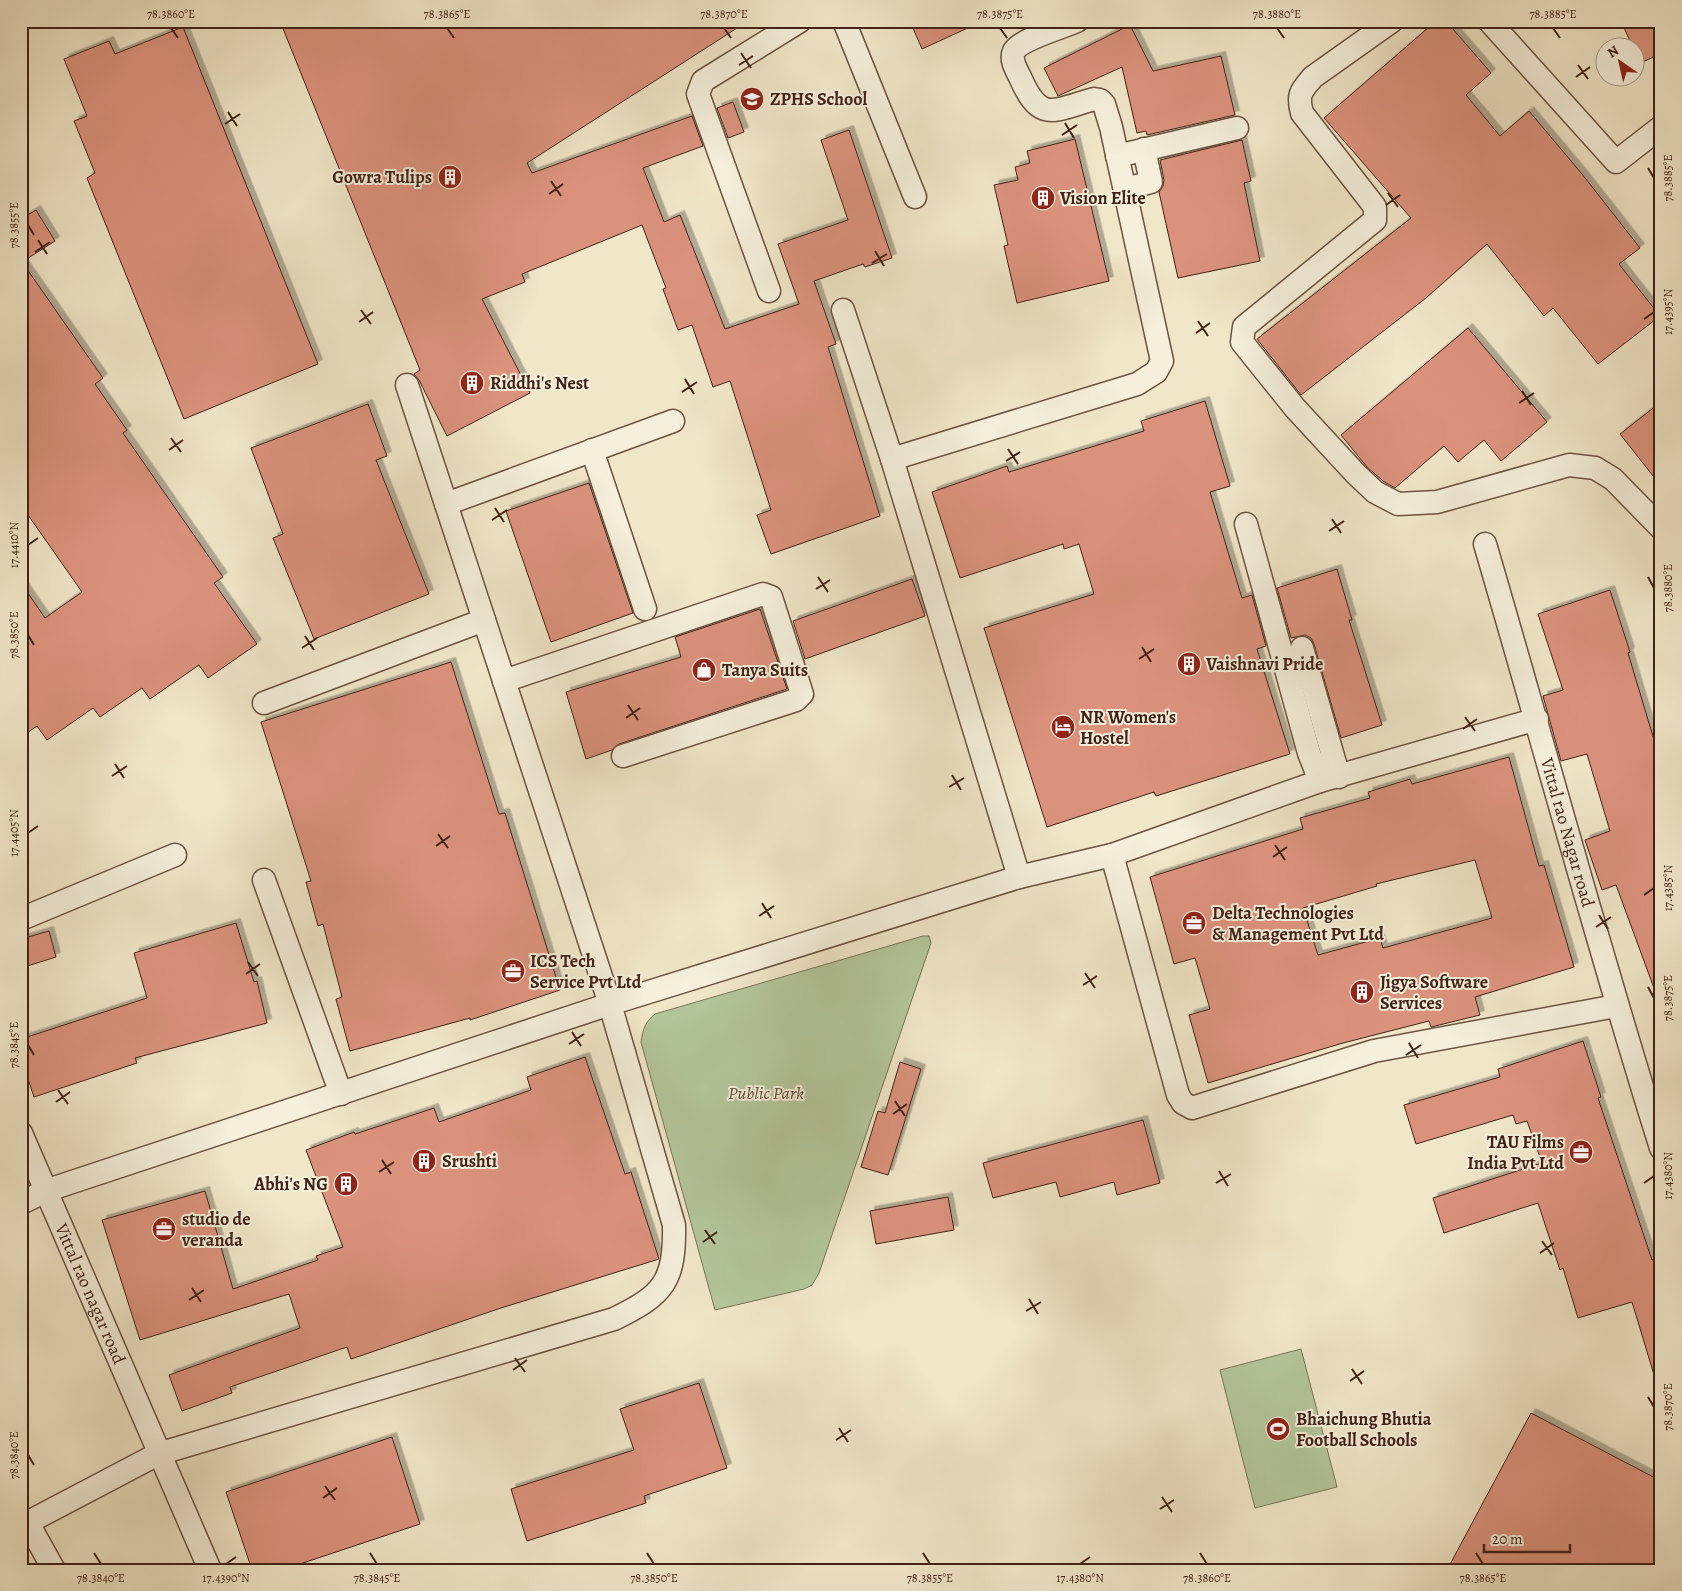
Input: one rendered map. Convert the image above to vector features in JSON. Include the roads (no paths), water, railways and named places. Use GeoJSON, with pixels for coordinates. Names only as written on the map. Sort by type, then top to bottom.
{"type":"FeatureCollection","features":[{"type":"Feature","properties":{"kind":"street"},"geometry":{"type":"LineString","coordinates":[[769,291],[698,94],[704,81],[800,21]]}},
{"type":"Feature","properties":{"kind":"street"},"geometry":{"type":"LineString","coordinates":[[844,21],[915,197]]}},
{"type":"Feature","properties":{"kind":"street"},"geometry":{"type":"LineString","coordinates":[[892,460],[1137,384],[1156,372],[1162,362],[1125,189],[1104,104],[1100,100],[1094,99],[1054,111],[1042,108],[1032,102],[1013,62],[1014,51],[1022,44],[1077,21]]}},
{"type":"Feature","properties":{"kind":"street"},"geometry":{"type":"LineString","coordinates":[[1392,21],[1313,77],[1302,89],[1298,98],[1302,113],[1375,208],[1375,220],[1244,327],[1242,342],[1294,408],[1356,474],[1375,492],[1398,504],[1437,502],[1569,466],[1595,468],[1614,479],[1661,528]]}},
{"type":"Feature","properties":{"kind":"street"},"geometry":{"type":"LineString","coordinates":[[1489,21],[1616,162],[1661,127]]}},
{"type":"Feature","properties":{"kind":"street"},"geometry":{"type":"LineString","coordinates":[[1236,122],[1144,149],[1116,149],[1236,122]]}},
{"type":"Feature","properties":{"kind":"street"},"geometry":{"type":"LineString","coordinates":[[1125,189],[1151,182],[1144,149]]}},
{"type":"Feature","properties":{"kind":"street"},"geometry":{"type":"LineString","coordinates":[[843,310],[892,460],[1019,877]]}},
{"type":"Feature","properties":{"kind":"street"},"geometry":{"type":"LineString","coordinates":[[23,1528],[158,1454],[614,1318],[642,1306],[665,1284],[674,1256],[674,1225],[610,1004],[407,385]]}},
{"type":"Feature","properties":{"kind":"street"},"geometry":{"type":"LineString","coordinates":[[446,504],[673,421]]}},
{"type":"Feature","properties":{"kind":"street"},"geometry":{"type":"LineString","coordinates":[[592,450],[645,610]]}},
{"type":"Feature","properties":{"kind":"street"},"geometry":{"type":"LineString","coordinates":[[1246,524],[1309,753],[1330,779]]}},
{"type":"Feature","properties":{"kind":"street","name":"Vittal rao Nagar road"},"geometry":{"type":"LineString","coordinates":[[1485,544],[1537,719],[1616,1006],[1661,1148]]}},
{"type":"Feature","properties":{"kind":"street"},"geometry":{"type":"LineString","coordinates":[[504,680],[763,594],[768,594],[774,606],[802,694],[796,700],[624,756]]}},
{"type":"Feature","properties":{"kind":"street"},"geometry":{"type":"LineString","coordinates":[[264,703],[484,620]]}},
{"type":"Feature","properties":{"kind":"street"},"geometry":{"type":"LineString","coordinates":[[1302,648],[1330,779]]}},
{"type":"Feature","properties":{"kind":"street"},"geometry":{"type":"LineString","coordinates":[[21,1203],[48,1190],[610,1004],[1019,877],[1112,855],[1330,779],[1537,719]]}},
{"type":"Feature","properties":{"kind":"street"},"geometry":{"type":"LineString","coordinates":[[21,919],[175,854]]}},
{"type":"Feature","properties":{"kind":"street"},"geometry":{"type":"LineString","coordinates":[[1112,855],[1178,1095],[1183,1103],[1192,1108],[1374,1050],[1616,1006]]}},
{"type":"Feature","properties":{"kind":"street"},"geometry":{"type":"LineString","coordinates":[[264,880],[341,1094]]}},
{"type":"Feature","properties":{"kind":"street","name":"Vittal rao nagar road"},"geometry":{"type":"LineString","coordinates":[[21,1133],[48,1190],[158,1454],[210,1570]]}},
{"type":"Feature","properties":{"kind":"street"},"geometry":{"type":"LineString","coordinates":[[23,1528],[41,1570]]}},
{"type":"Feature","properties":{"kind":"street"},"geometry":{"type":"LineString","coordinates":[[23,1528],[54,1570]]}},
{"type":"Feature","properties":{"kind":"place","name":"ZPHS School"},"geometry":{"type":"Point","coordinates":[752,99]}},
{"type":"Feature","properties":{"kind":"place","name":"Gowra Tulips"},"geometry":{"type":"Point","coordinates":[450,177]}},
{"type":"Feature","properties":{"kind":"place","name":"Vision Elite"},"geometry":{"type":"Point","coordinates":[1043,198]}},
{"type":"Feature","properties":{"kind":"place","name":"Riddhi's Nest"},"geometry":{"type":"Point","coordinates":[472,383]}},
{"type":"Feature","properties":{"kind":"place","name":"Vaishnavi Pride"},"geometry":{"type":"Point","coordinates":[1189,664]}},
{"type":"Feature","properties":{"kind":"place","name":"Tanya Suits"},"geometry":{"type":"Point","coordinates":[704,670]}},
{"type":"Feature","properties":{"kind":"place","name":"NR Women's Hostel"},"geometry":{"type":"Point","coordinates":[1063,727]}},
{"type":"Feature","properties":{"kind":"place","name":"Delta Technologies & Management Pvt Ltd"},"geometry":{"type":"Point","coordinates":[1194,923]}},
{"type":"Feature","properties":{"kind":"place","name":"ICS Tech Service Pvt Ltd"},"geometry":{"type":"Point","coordinates":[513,971]}},
{"type":"Feature","properties":{"kind":"place","name":"Jigya Software Services"},"geometry":{"type":"Point","coordinates":[1362,992]}},
{"type":"Feature","properties":{"kind":"place","name":"TAU Films India Pvt Ltd"},"geometry":{"type":"Point","coordinates":[1581,1152]}},
{"type":"Feature","properties":{"kind":"place","name":"Srushti"},"geometry":{"type":"Point","coordinates":[424,1161]}},
{"type":"Feature","properties":{"kind":"place","name":"Abhi's NG"},"geometry":{"type":"Point","coordinates":[346,1184]}},
{"type":"Feature","properties":{"kind":"place","name":"studio de veranda"},"geometry":{"type":"Point","coordinates":[164,1229]}},
{"type":"Feature","properties":{"kind":"place","name":"Bhaichung Bhutia Football Schools"},"geometry":{"type":"Point","coordinates":[1278,1429]}},
{"type":"Feature","properties":{"kind":"park label","name":"Public Park"},"geometry":{"type":"Point","coordinates":[766,1093]}}]}
